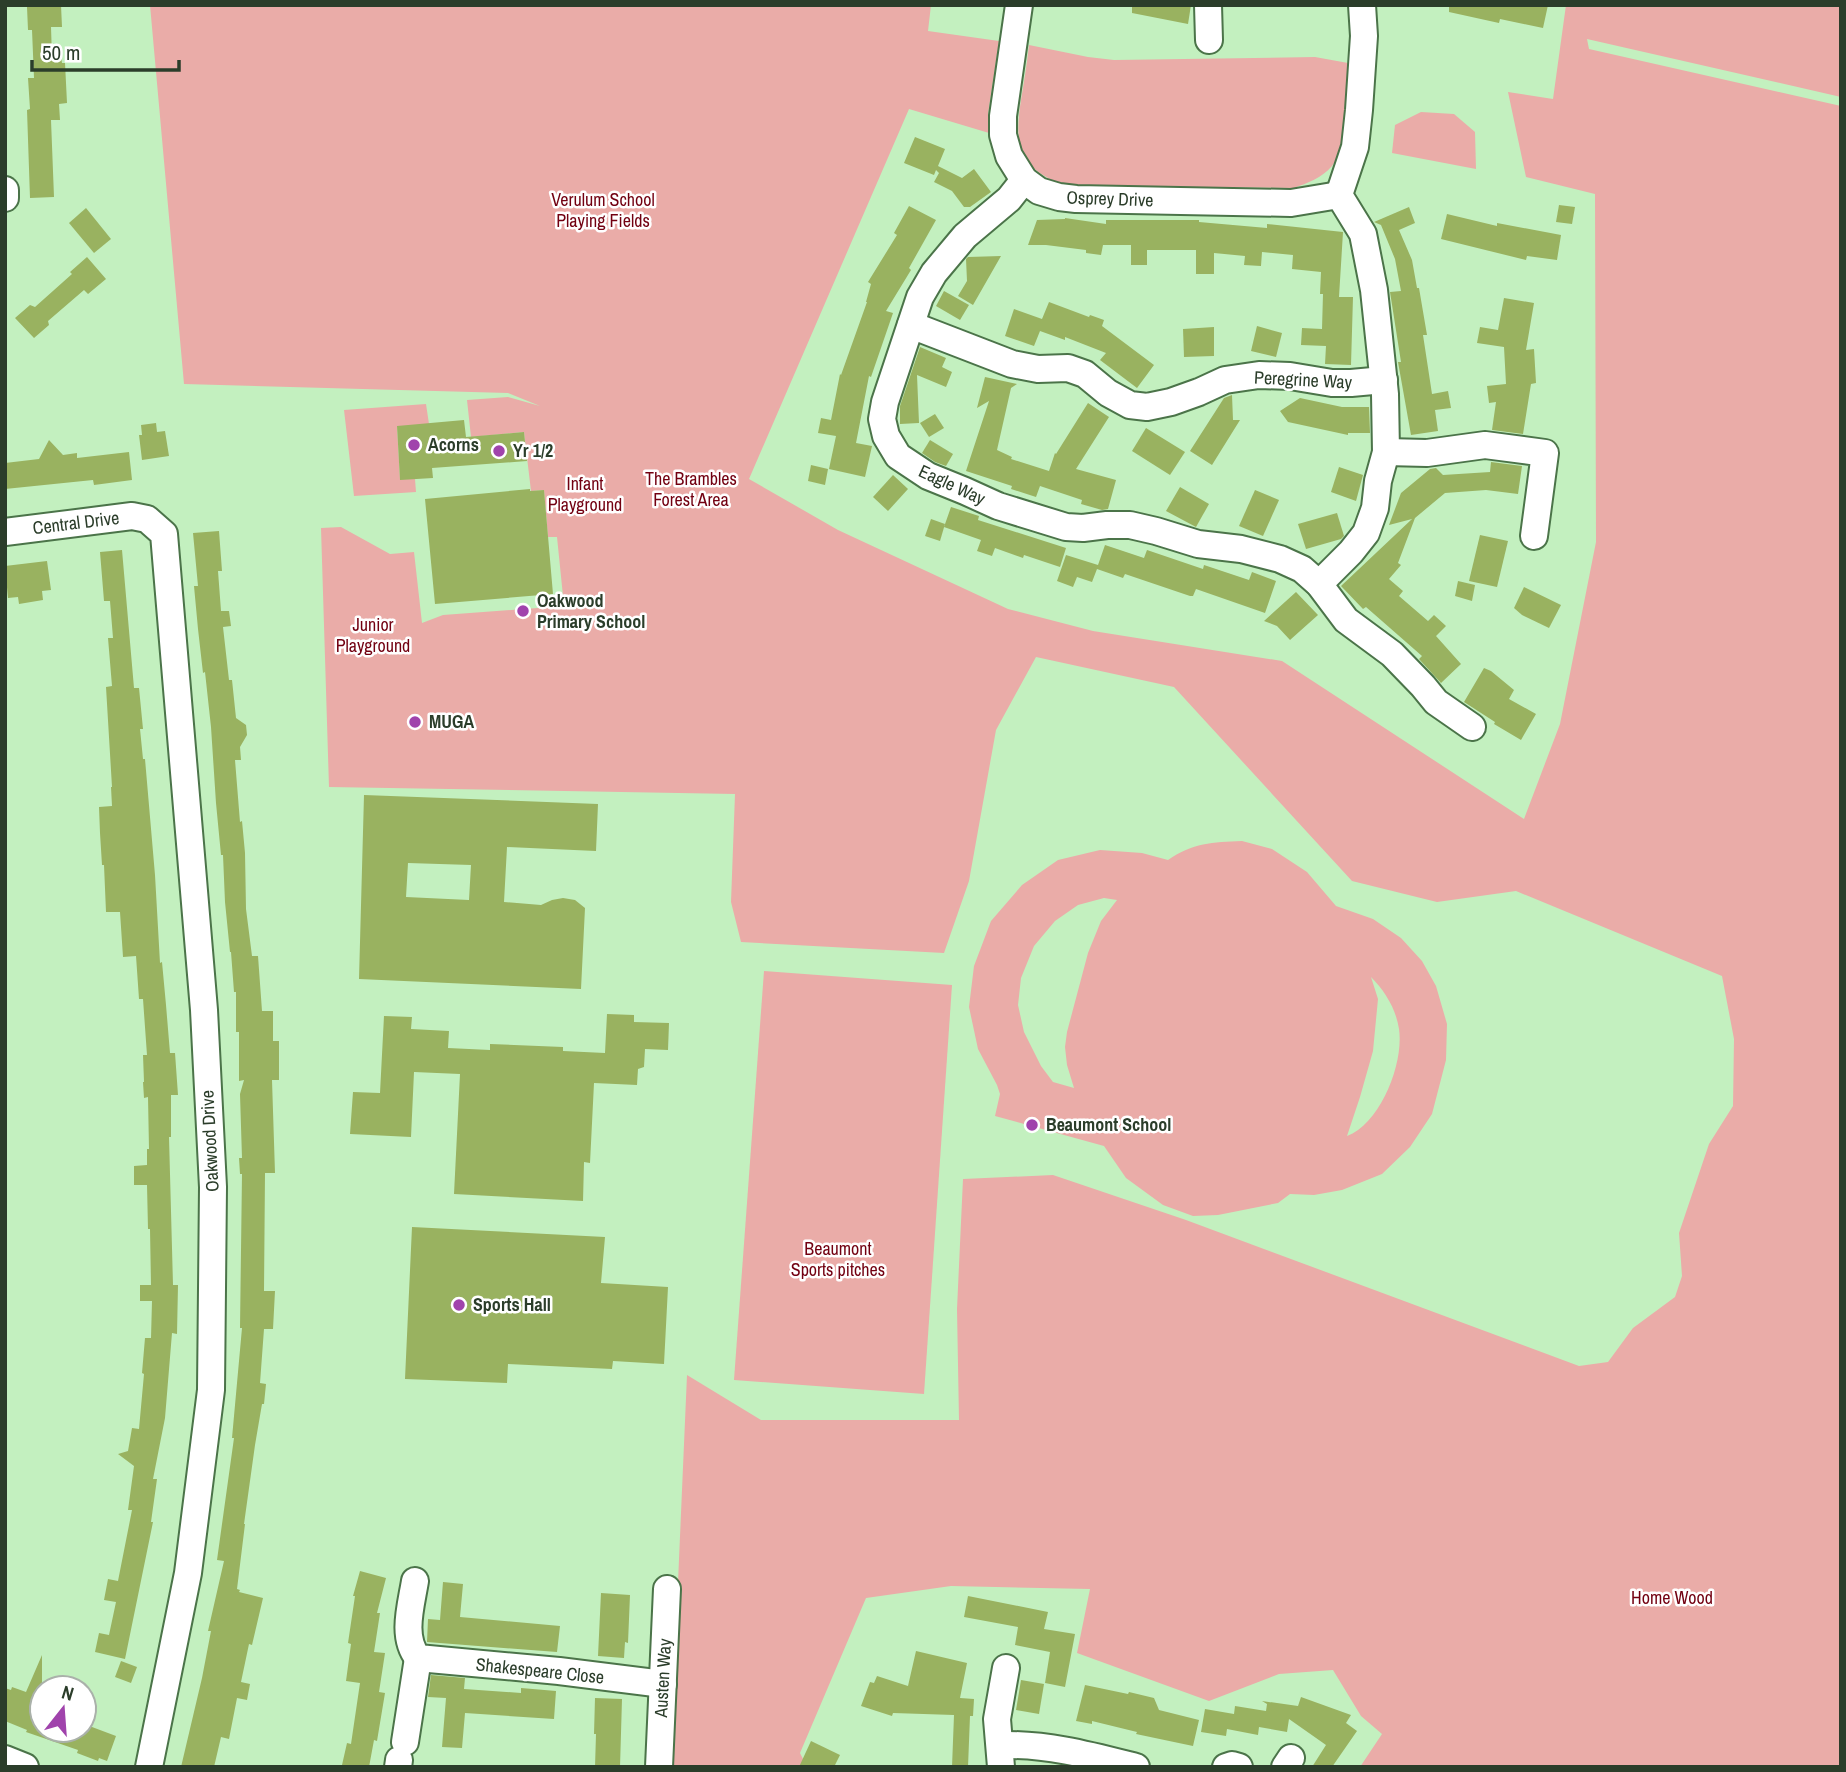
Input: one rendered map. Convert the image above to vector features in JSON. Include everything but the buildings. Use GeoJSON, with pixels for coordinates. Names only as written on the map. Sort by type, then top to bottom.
{"type":"FeatureCollection","features":[{"type":"Feature","properties":{"kind":"street"},"geometry":{"type":"LineString","coordinates":[[1019,5],[1003,116],[1003,135],[1009,156],[1024,180]]}},
{"type":"Feature","properties":{"kind":"street"},"geometry":{"type":"LineString","coordinates":[[1208,5],[1209,40]]}},
{"type":"Feature","properties":{"kind":"street"},"geometry":{"type":"LineString","coordinates":[[1319,584],[1366,533],[1375,508],[1378,481],[1386,452],[1384,380],[1374,289],[1363,234],[1339,195],[1355,147],[1364,36],[1362,5]]}},
{"type":"Feature","properties":{"kind":"street","name":"Osprey Drive"},"geometry":{"type":"LineString","coordinates":[[1024,180],[1039,191],[1076,199],[1291,203],[1339,195]]}},
{"type":"Feature","properties":{"kind":"street","name":"Eagle Way"},"geometry":{"type":"LineString","coordinates":[[1024,180],[1009,199],[965,236],[934,273],[920,297],[885,402],[882,419],[886,436],[898,456],[928,476],[998,506],[1066,527],[1130,526],[1198,544],[1280,559],[1302,569],[1319,584],[1346,620],[1392,654],[1436,702],[1472,727]]}},
{"type":"Feature","properties":{"kind":"street"},"geometry":{"type":"LineString","coordinates":[[5,190],[5,198]]}},
{"type":"Feature","properties":{"kind":"street","name":"Peregrine Way"},"geometry":{"type":"LineString","coordinates":[[911,325],[1012,364],[1038,369],[1068,368],[1085,374],[1108,393],[1130,405],[1147,407],[1180,399],[1225,380],[1259,375],[1290,376],[1332,383],[1384,380]]}},
{"type":"Feature","properties":{"kind":"street"},"geometry":{"type":"LineString","coordinates":[[1386,452],[1427,453],[1485,445],[1545,453],[1534,536]]}},
{"type":"Feature","properties":{"kind":"street","name":"Central Drive"},"geometry":{"type":"LineString","coordinates":[[5,532],[132,516],[147,519]]}},
{"type":"Feature","properties":{"kind":"street","name":"Oakwood Drive"},"geometry":{"type":"LineString","coordinates":[[147,519],[164,534],[204,1010],[213,1187],[211,1390],[188,1573],[149,1767]]}},
{"type":"Feature","properties":{"kind":"street"},"geometry":{"type":"LineString","coordinates":[[401,1756],[418,1658],[411,1650],[409,1640],[415,1581]]}},
{"type":"Feature","properties":{"kind":"street","name":"Austen Way"},"geometry":{"type":"LineString","coordinates":[[659,1767],[667,1589]]}},
{"type":"Feature","properties":{"kind":"street","name":"Shakespeare Close"},"geometry":{"type":"LineString","coordinates":[[418,1658],[663,1684]]}},
{"type":"Feature","properties":{"kind":"street"},"geometry":{"type":"LineString","coordinates":[[1006,1668],[997,1719],[1000,1756],[1024,1744],[1055,1747],[1136,1767]]}},
{"type":"Feature","properties":{"kind":"street"},"geometry":{"type":"LineString","coordinates":[[5,1759],[24,1767]]}},
{"type":"Feature","properties":{"kind":"street"},"geometry":{"type":"LineString","coordinates":[[1226,1767],[1239,1767]]}},
{"type":"Feature","properties":{"kind":"green space"},"geometry":{"type":"Polygon","coordinates":[[[150,5],[931,5],[928,31],[999,41],[988,114],[989,133],[909,109],[749,479],[838,530],[1008,609],[1093,631],[1282,661],[1524,819],[1560,724],[1596,542],[1595,194],[1526,177],[1508,92],[1553,99],[1566,5],[1841,5],[1841,97],[1587,39],[1589,49],[1841,106],[1841,1767],[1360,1767],[1382,1734],[1361,1716],[1333,1670],[1279,1674],[1209,1701],[1077,1653],[1090,1589],[951,1586],[866,1598],[800,1753],[807,1767],[670,1767],[687,1375],[761,1420],[959,1420],[957,1309],[963,1179],[1053,1175],[1186,1220],[1579,1366],[1608,1362],[1633,1328],[1675,1297],[1682,1276],[1679,1233],[1709,1144],[1733,1106],[1734,1039],[1722,976],[1516,891],[1437,902],[1352,881],[1174,687],[1036,657],[996,730],[969,881],[944,953],[741,942],[731,902],[735,794],[329,787],[321,528],[341,527],[390,554],[414,552],[422,623],[443,615],[564,606],[557,537],[548,537],[544,490],[531,491],[524,432],[471,437],[467,400],[508,397],[540,406],[508,393],[184,384],[150,5]]]}},
{"type":"Feature","properties":{"kind":"green space"},"geometry":{"type":"Polygon","coordinates":[[[1029,45],[1114,60],[1315,57],[1348,63],[1344,131],[1337,157],[1324,174],[1294,188],[1066,186],[1050,179],[1029,163],[1020,143],[1019,116],[1029,45]]]}},
{"type":"Feature","properties":{"kind":"green space"},"geometry":{"type":"Polygon","coordinates":[[[1421,112],[1454,114],[1475,132],[1476,169],[1392,153],[1395,125],[1421,112]]]}},
{"type":"Feature","properties":{"kind":"green space"},"geometry":{"type":"Polygon","coordinates":[[[426,404],[429,424],[397,427],[400,479],[415,479],[416,492],[354,496],[344,410],[426,404]]]}},
{"type":"Feature","properties":{"kind":"green space"},"geometry":{"type":"Polygon","coordinates":[[[1242,841],[1272,849],[1307,872],[1336,906],[1373,919],[1401,938],[1422,961],[1436,986],[1447,1024],[1446,1060],[1432,1114],[1410,1147],[1382,1174],[1342,1190],[1314,1195],[1290,1194],[1278,1203],[1218,1215],[1193,1216],[1163,1205],[1126,1178],[1104,1146],[995,1116],[1000,1094],[978,1049],[969,1007],[974,966],[991,921],[1022,885],[1058,860],[1100,850],[1142,853],[1168,860],[1194,847],[1242,841]],[[1104,898],[1078,905],[1055,921],[1034,946],[1021,978],[1018,1005],[1024,1032],[1041,1066],[1053,1082],[1074,1088],[1067,1065],[1067,1032],[1088,953],[1101,921],[1117,900],[1104,898]],[[1371,977],[1378,999],[1373,1051],[1347,1136],[1370,1119],[1380,1105],[1388,1090],[1398,1058],[1399,1029],[1393,1007],[1371,977]]]}},
{"type":"Feature","properties":{"kind":"green space","name":"Beaumont Sports pitches"},"geometry":{"type":"Polygon","coordinates":[[[764,971],[952,985],[924,1394],[734,1380],[764,971]]]}},
{"type":"Feature","properties":{"kind":"place","name":"Acorns"},"geometry":{"type":"Point","coordinates":[414,445]}},
{"type":"Feature","properties":{"kind":"place","name":"Yr 1/2"},"geometry":{"type":"Point","coordinates":[499,451]}},
{"type":"Feature","properties":{"kind":"place","name":"Oakwood Primary School"},"geometry":{"type":"Point","coordinates":[523,611]}},
{"type":"Feature","properties":{"kind":"place","name":"MUGA"},"geometry":{"type":"Point","coordinates":[415,722]}},
{"type":"Feature","properties":{"kind":"place","name":"Beaumont School"},"geometry":{"type":"Point","coordinates":[1032,1125]}},
{"type":"Feature","properties":{"kind":"place","name":"Sports Hall"},"geometry":{"type":"Point","coordinates":[459,1305]}},
{"type":"Feature","properties":{"kind":"park label","name":"Verulum School Playing Fields"},"geometry":{"type":"Point","coordinates":[603,210]}},
{"type":"Feature","properties":{"kind":"park label","name":"The Brambles Forest Area"},"geometry":{"type":"Point","coordinates":[691,489]}},
{"type":"Feature","properties":{"kind":"park label","name":"Infant Playground"},"geometry":{"type":"Point","coordinates":[585,494]}},
{"type":"Feature","properties":{"kind":"park label","name":"Junior Playground"},"geometry":{"type":"Point","coordinates":[373,635]}},
{"type":"Feature","properties":{"kind":"park label","name":"Home Wood"},"geometry":{"type":"Point","coordinates":[1672,1598]}}]}
